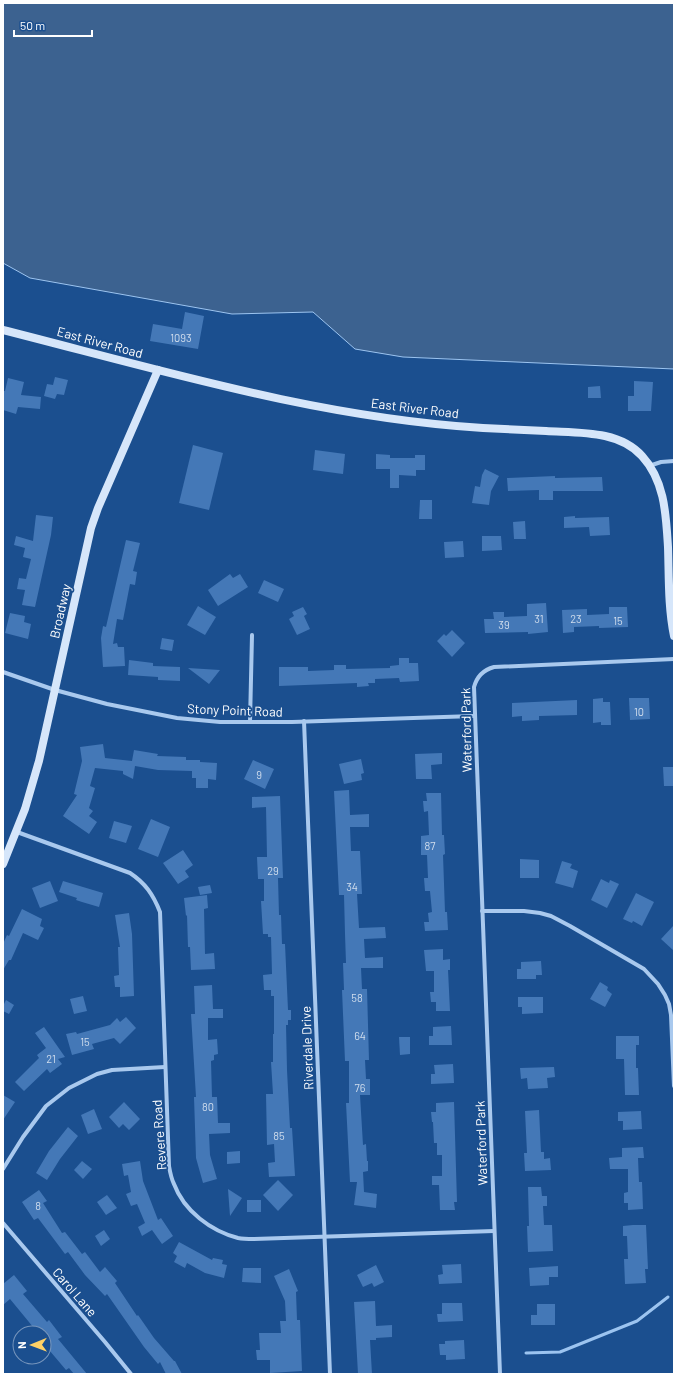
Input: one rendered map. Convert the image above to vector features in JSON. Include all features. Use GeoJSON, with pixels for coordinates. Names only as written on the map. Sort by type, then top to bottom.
{"type":"FeatureCollection","features":[{"type":"Feature","properties":{"kind":"main road","name":"East River Road"},"geometry":{"type":"LineString","coordinates":[[3,330],[216,385],[299,403],[395,419],[472,427],[599,435],[614,439],[633,448],[642,456],[660,486],[665,506],[674,636]]}},
{"type":"Feature","properties":{"kind":"main road","name":"Broadway"},"geometry":{"type":"LineString","coordinates":[[3,864],[17,832],[39,761],[91,528],[98,508],[158,370]]}},
{"type":"Feature","properties":{"kind":"street"},"geometry":{"type":"LineString","coordinates":[[649,466],[661,462],[674,461]]}},
{"type":"Feature","properties":{"kind":"street"},"geometry":{"type":"LineString","coordinates":[[250,722],[252,635]]}},
{"type":"Feature","properties":{"kind":"street","name":"Waterford Park"},"geometry":{"type":"LineString","coordinates":[[500,1374],[473,695],[475,681],[487,669],[494,667],[674,659]]}},
{"type":"Feature","properties":{"kind":"street","name":"Stony Point Road"},"geometry":{"type":"LineString","coordinates":[[3,672],[55,690],[107,704],[177,718],[220,722],[250,722],[474,716]]}},
{"type":"Feature","properties":{"kind":"street","name":"Riverdale Drive"},"geometry":{"type":"LineString","coordinates":[[304,721],[330,1374]]}},
{"type":"Feature","properties":{"kind":"street","name":"Revere Road"},"geometry":{"type":"LineString","coordinates":[[17,832],[130,873],[149,889],[156,900],[160,912],[169,1166],[174,1184],[182,1201],[194,1214],[205,1223],[220,1231],[239,1238],[254,1239],[494,1231]]}},
{"type":"Feature","properties":{"kind":"street"},"geometry":{"type":"LineString","coordinates":[[482,911],[524,911],[551,916],[644,968],[658,984],[669,1004],[671,1015],[674,1086]]}},
{"type":"Feature","properties":{"kind":"street"},"geometry":{"type":"LineString","coordinates":[[3,1169],[23,1137],[46,1106],[69,1088],[97,1074],[112,1070],[165,1067]]}},
{"type":"Feature","properties":{"kind":"street","name":"Carol Lane"},"geometry":{"type":"LineString","coordinates":[[3,1223],[131,1374]]}},
{"type":"Feature","properties":{"kind":"water"},"geometry":{"type":"Polygon","coordinates":[[[3,3],[674,3],[674,369],[403,357],[355,349],[313,312],[232,314],[30,278],[3,263],[3,3]]]}},
{"type":"Feature","properties":{"kind":"building"},"geometry":{"type":"Polygon","coordinates":[[[185,312],[204,316],[198,349],[150,341],[153,324],[182,329],[185,312]]]}},
{"type":"Feature","properties":{"kind":"building"},"geometry":{"type":"Polygon","coordinates":[[[55,377],[68,380],[64,395],[57,394],[55,399],[44,396],[47,384],[53,385],[55,377]]]}},
{"type":"Feature","properties":{"kind":"building"},"geometry":{"type":"Polygon","coordinates":[[[8,378],[24,382],[21,395],[41,397],[40,409],[18,407],[16,414],[3,410],[3,391],[5,391],[8,378]]]}},
{"type":"Feature","properties":{"kind":"building"},"geometry":{"type":"Polygon","coordinates":[[[634,381],[653,382],[651,411],[628,411],[628,396],[634,396],[634,381]]]}},
{"type":"Feature","properties":{"kind":"building"},"geometry":{"type":"Polygon","coordinates":[[[600,386],[601,398],[588,398],[588,387],[600,386]]]}},
{"type":"Feature","properties":{"kind":"building"},"geometry":{"type":"Polygon","coordinates":[[[193,445],[223,453],[209,510],[179,503],[193,445]]]}},
{"type":"Feature","properties":{"kind":"building"},"geometry":{"type":"Polygon","coordinates":[[[315,450],[345,454],[343,474],[313,470],[315,450]]]}},
{"type":"Feature","properties":{"kind":"building"},"geometry":{"type":"Polygon","coordinates":[[[376,454],[390,455],[390,458],[415,458],[415,455],[425,455],[425,470],[416,470],[416,476],[399,475],[399,488],[390,488],[390,469],[376,469],[376,454]]]}},
{"type":"Feature","properties":{"kind":"building"},"geometry":{"type":"Polygon","coordinates":[[[485,469],[499,476],[491,491],[489,505],[472,503],[475,486],[480,487],[482,475],[485,469]]]}},
{"type":"Feature","properties":{"kind":"building"},"geometry":{"type":"Polygon","coordinates":[[[555,476],[555,478],[602,477],[603,491],[553,491],[553,500],[539,500],[539,490],[508,491],[507,478],[555,476]]]}},
{"type":"Feature","properties":{"kind":"building"},"geometry":{"type":"Polygon","coordinates":[[[420,500],[432,500],[432,519],[419,519],[420,500]]]}},
{"type":"Feature","properties":{"kind":"building"},"geometry":{"type":"Polygon","coordinates":[[[36,515],[53,517],[51,535],[35,607],[22,605],[25,590],[17,589],[19,578],[26,579],[31,559],[23,557],[25,548],[14,545],[16,536],[33,541],[36,515]]]}},
{"type":"Feature","properties":{"kind":"building"},"geometry":{"type":"Polygon","coordinates":[[[575,516],[575,518],[609,517],[610,535],[590,536],[589,527],[564,528],[564,517],[575,516]]]}},
{"type":"Feature","properties":{"kind":"building"},"geometry":{"type":"Polygon","coordinates":[[[525,521],[526,539],[514,539],[513,522],[525,521]]]}},
{"type":"Feature","properties":{"kind":"building"},"geometry":{"type":"Polygon","coordinates":[[[482,536],[501,536],[502,550],[482,551],[482,536]]]}},
{"type":"Feature","properties":{"kind":"building"},"geometry":{"type":"Polygon","coordinates":[[[126,540],[140,543],[133,571],[137,572],[135,585],[130,584],[123,620],[117,619],[113,644],[117,643],[118,647],[124,647],[125,666],[103,667],[101,638],[103,626],[106,627],[126,540]]]}},
{"type":"Feature","properties":{"kind":"building"},"geometry":{"type":"Polygon","coordinates":[[[463,541],[464,557],[445,558],[444,542],[463,541]]]}},
{"type":"Feature","properties":{"kind":"building"},"geometry":{"type":"Polygon","coordinates":[[[230,574],[233,578],[240,574],[248,587],[218,606],[208,590],[230,574]]]}},
{"type":"Feature","properties":{"kind":"building"},"geometry":{"type":"Polygon","coordinates":[[[264,580],[284,589],[278,602],[258,593],[264,580]]]}},
{"type":"Feature","properties":{"kind":"building"},"geometry":{"type":"Polygon","coordinates":[[[546,603],[548,632],[528,634],[528,632],[485,633],[484,619],[494,619],[493,612],[504,612],[504,617],[527,616],[527,604],[546,603]]]}},
{"type":"Feature","properties":{"kind":"building"},"geometry":{"type":"Polygon","coordinates":[[[198,606],[216,617],[205,635],[187,625],[198,606]]]}},
{"type":"Feature","properties":{"kind":"building"},"geometry":{"type":"Polygon","coordinates":[[[303,607],[307,614],[304,616],[310,629],[297,635],[289,619],[294,616],[292,612],[303,607]]]}},
{"type":"Feature","properties":{"kind":"building"},"geometry":{"type":"Polygon","coordinates":[[[609,607],[627,607],[628,627],[574,627],[574,632],[563,633],[562,610],[587,609],[587,615],[609,614],[609,607]]]}},
{"type":"Feature","properties":{"kind":"building"},"geometry":{"type":"Polygon","coordinates":[[[10,613],[25,616],[24,622],[31,624],[28,639],[5,633],[10,613]]]}},
{"type":"Feature","properties":{"kind":"building"},"geometry":{"type":"Polygon","coordinates":[[[452,630],[465,643],[452,657],[437,641],[444,634],[446,636],[452,630]]]}},
{"type":"Feature","properties":{"kind":"building"},"geometry":{"type":"Polygon","coordinates":[[[162,638],[174,640],[172,651],[160,649],[162,638]]]}},
{"type":"Feature","properties":{"kind":"building"},"geometry":{"type":"Polygon","coordinates":[[[399,658],[409,658],[409,663],[418,663],[419,681],[400,682],[399,678],[375,679],[375,683],[368,683],[369,686],[357,687],[357,683],[279,686],[279,667],[308,667],[308,671],[334,670],[334,665],[346,665],[346,669],[390,668],[390,666],[399,665],[399,658]]]}},
{"type":"Feature","properties":{"kind":"building"},"geometry":{"type":"Polygon","coordinates":[[[129,660],[153,663],[153,666],[180,667],[180,681],[158,680],[158,677],[128,675],[129,660]]]}},
{"type":"Feature","properties":{"kind":"building"},"geometry":{"type":"Polygon","coordinates":[[[188,668],[220,670],[209,684],[188,668]]]}},
{"type":"Feature","properties":{"kind":"building"},"geometry":{"type":"Polygon","coordinates":[[[603,698],[603,702],[610,702],[611,725],[601,725],[601,722],[593,723],[593,699],[603,698]]]}},
{"type":"Feature","properties":{"kind":"building"},"geometry":{"type":"Polygon","coordinates":[[[629,698],[649,698],[650,719],[630,720],[629,698]]]}},
{"type":"Feature","properties":{"kind":"building"},"geometry":{"type":"Polygon","coordinates":[[[577,700],[577,715],[539,716],[539,720],[522,721],[522,716],[512,717],[512,703],[577,700]]]}},
{"type":"Feature","properties":{"kind":"building"},"geometry":{"type":"Polygon","coordinates":[[[103,744],[105,758],[132,761],[134,750],[158,754],[157,756],[186,757],[186,760],[200,760],[200,762],[217,763],[216,780],[208,779],[208,788],[196,788],[196,778],[192,778],[192,771],[158,770],[135,766],[133,779],[123,774],[123,771],[95,768],[90,786],[95,788],[89,808],[93,811],[89,816],[97,822],[89,834],[63,816],[77,795],[74,794],[82,761],[80,747],[103,744]]]}},
{"type":"Feature","properties":{"kind":"building"},"geometry":{"type":"Polygon","coordinates":[[[442,753],[442,764],[431,765],[432,779],[416,779],[415,754],[442,753]]]}},
{"type":"Feature","properties":{"kind":"building"},"geometry":{"type":"Polygon","coordinates":[[[361,759],[364,773],[361,774],[362,780],[344,784],[339,764],[361,759]]]}},
{"type":"Feature","properties":{"kind":"building"},"geometry":{"type":"Polygon","coordinates":[[[253,760],[274,769],[265,789],[244,779],[253,760]]]}},
{"type":"Feature","properties":{"kind":"building"},"geometry":{"type":"Polygon","coordinates":[[[663,767],[674,767],[674,786],[664,786],[663,767]]]}},
{"type":"Feature","properties":{"kind":"building"},"geometry":{"type":"Polygon","coordinates":[[[349,790],[350,815],[369,814],[369,827],[350,827],[351,851],[360,851],[362,894],[357,894],[359,928],[385,927],[386,938],[364,939],[365,958],[383,957],[383,968],[361,968],[362,989],[367,989],[369,1060],[365,1060],[366,1079],[370,1079],[370,1095],[360,1095],[363,1145],[366,1144],[368,1161],[368,1171],[363,1172],[364,1192],[377,1194],[376,1208],[354,1205],[357,1182],[350,1182],[346,1103],[349,1103],[349,1061],[345,1061],[342,990],[344,990],[343,963],[346,963],[344,895],[339,895],[334,791],[349,790]]]}},
{"type":"Feature","properties":{"kind":"building"},"geometry":{"type":"Polygon","coordinates":[[[426,793],[441,793],[442,835],[444,835],[445,854],[443,855],[445,912],[447,912],[448,930],[425,931],[424,922],[429,922],[428,913],[432,912],[430,891],[425,891],[424,878],[428,878],[427,855],[421,855],[421,836],[429,835],[428,811],[424,812],[423,801],[427,801],[426,793]]]}},
{"type":"Feature","properties":{"kind":"building"},"geometry":{"type":"Polygon","coordinates":[[[280,796],[283,878],[278,878],[279,915],[281,915],[282,944],[285,944],[288,1010],[291,1010],[291,1020],[288,1020],[288,1025],[286,1025],[287,1070],[290,1128],[292,1128],[295,1176],[269,1177],[268,1163],[275,1162],[274,1144],[267,1145],[266,1094],[273,1094],[271,1062],[273,1062],[274,996],[271,996],[271,990],[264,990],[263,975],[272,974],[271,937],[268,937],[268,934],[263,934],[261,901],[264,901],[264,879],[258,879],[257,857],[267,857],[266,807],[252,808],[252,797],[280,796]]]}},
{"type":"Feature","properties":{"kind":"building"},"geometry":{"type":"Polygon","coordinates":[[[151,819],[170,827],[158,857],[138,849],[151,819]]]}},
{"type":"Feature","properties":{"kind":"building"},"geometry":{"type":"Polygon","coordinates":[[[114,821],[132,826],[126,843],[109,838],[114,821]]]}},
{"type":"Feature","properties":{"kind":"building"},"geometry":{"type":"Polygon","coordinates":[[[183,850],[193,865],[185,871],[189,877],[178,884],[163,863],[183,850]]]}},
{"type":"Feature","properties":{"kind":"building"},"geometry":{"type":"Polygon","coordinates":[[[520,859],[539,860],[539,878],[520,878],[520,859]]]}},
{"type":"Feature","properties":{"kind":"building"},"geometry":{"type":"Polygon","coordinates":[[[562,861],[572,864],[570,868],[578,871],[573,888],[555,883],[562,861]]]}},
{"type":"Feature","properties":{"kind":"building"},"geometry":{"type":"Polygon","coordinates":[[[601,879],[609,883],[610,880],[619,884],[607,908],[591,900],[601,879]]]}},
{"type":"Feature","properties":{"kind":"building"},"geometry":{"type":"Polygon","coordinates":[[[50,881],[58,901],[40,908],[32,888],[50,881]]]}},
{"type":"Feature","properties":{"kind":"building"},"geometry":{"type":"Polygon","coordinates":[[[63,881],[103,893],[99,907],[76,900],[77,898],[59,892],[63,881]]]}},
{"type":"Feature","properties":{"kind":"building"},"geometry":{"type":"Polygon","coordinates":[[[210,885],[212,893],[200,895],[198,887],[210,885]]]}},
{"type":"Feature","properties":{"kind":"building"},"geometry":{"type":"Polygon","coordinates":[[[636,893],[654,902],[642,926],[633,921],[632,923],[623,919],[636,893]]]}},
{"type":"Feature","properties":{"kind":"building"},"geometry":{"type":"Polygon","coordinates":[[[207,895],[208,908],[204,909],[205,954],[214,953],[215,969],[191,970],[190,947],[188,947],[187,915],[186,916],[184,898],[207,895]]]}},
{"type":"Feature","properties":{"kind":"building"},"geometry":{"type":"Polygon","coordinates":[[[22,909],[42,919],[40,926],[44,928],[38,940],[23,933],[11,960],[9,960],[3,970],[3,944],[7,935],[9,936],[22,909]]]}},
{"type":"Feature","properties":{"kind":"building"},"geometry":{"type":"Polygon","coordinates":[[[129,913],[132,934],[134,996],[120,997],[120,987],[115,987],[114,976],[119,975],[118,947],[120,947],[115,915],[129,913]]]}},
{"type":"Feature","properties":{"kind":"building"},"geometry":{"type":"Polygon","coordinates":[[[674,925],[674,951],[661,939],[674,925]]]}},
{"type":"Feature","properties":{"kind":"building"},"geometry":{"type":"Polygon","coordinates":[[[443,949],[443,960],[450,959],[450,970],[448,970],[450,1011],[436,1011],[436,1002],[431,1002],[430,992],[434,992],[434,971],[426,971],[424,950],[443,949]]]}},
{"type":"Feature","properties":{"kind":"building"},"geometry":{"type":"Polygon","coordinates":[[[541,961],[542,975],[536,975],[536,979],[517,979],[517,969],[521,969],[521,962],[541,961]]]}},
{"type":"Feature","properties":{"kind":"building"},"geometry":{"type":"Polygon","coordinates":[[[600,982],[608,987],[607,990],[612,994],[605,1007],[590,999],[600,982]]]}},
{"type":"Feature","properties":{"kind":"building"},"geometry":{"type":"Polygon","coordinates":[[[212,985],[213,1009],[223,1009],[223,1018],[208,1018],[208,1040],[217,1039],[218,1054],[214,1055],[214,1060],[211,1061],[212,1097],[217,1097],[218,1123],[230,1123],[230,1133],[209,1134],[210,1155],[217,1179],[203,1183],[196,1158],[194,1097],[196,1097],[191,1014],[195,1014],[194,986],[212,985]]]}},
{"type":"Feature","properties":{"kind":"building"},"geometry":{"type":"Polygon","coordinates":[[[83,996],[87,1011],[74,1014],[70,999],[83,996]]]}},
{"type":"Feature","properties":{"kind":"building"},"geometry":{"type":"Polygon","coordinates":[[[518,997],[543,997],[543,1013],[522,1014],[522,1007],[518,1007],[518,997]]]}},
{"type":"Feature","properties":{"kind":"building"},"geometry":{"type":"Polygon","coordinates":[[[6,1000],[14,1005],[9,1014],[3,1011],[3,1006],[6,1000]]]}},
{"type":"Feature","properties":{"kind":"building"},"geometry":{"type":"Polygon","coordinates":[[[126,1017],[136,1028],[120,1044],[114,1038],[92,1044],[94,1049],[72,1055],[66,1034],[76,1032],[77,1034],[110,1025],[117,1018],[120,1022],[126,1017]]]}},
{"type":"Feature","properties":{"kind":"building"},"geometry":{"type":"Polygon","coordinates":[[[451,1026],[452,1045],[429,1045],[429,1036],[433,1036],[433,1027],[451,1026]]]}},
{"type":"Feature","properties":{"kind":"building"},"geometry":{"type":"Polygon","coordinates":[[[44,1027],[65,1057],[58,1059],[62,1064],[50,1073],[47,1069],[24,1091],[15,1082],[39,1058],[37,1055],[46,1048],[35,1033],[44,1027]]]}},
{"type":"Feature","properties":{"kind":"building"},"geometry":{"type":"Polygon","coordinates":[[[616,1036],[639,1036],[639,1045],[636,1045],[636,1068],[638,1068],[639,1095],[625,1095],[624,1059],[616,1059],[616,1036]]]}},
{"type":"Feature","properties":{"kind":"building"},"geometry":{"type":"Polygon","coordinates":[[[399,1037],[410,1037],[410,1054],[400,1055],[399,1037]]]}},
{"type":"Feature","properties":{"kind":"building"},"geometry":{"type":"Polygon","coordinates":[[[453,1064],[454,1083],[431,1084],[431,1074],[435,1074],[434,1065],[453,1064]]]}},
{"type":"Feature","properties":{"kind":"building"},"geometry":{"type":"Polygon","coordinates":[[[554,1067],[555,1077],[547,1078],[548,1088],[528,1089],[527,1078],[521,1079],[520,1068],[554,1067]]]}},
{"type":"Feature","properties":{"kind":"building"},"geometry":{"type":"Polygon","coordinates":[[[3,1095],[15,1102],[3,1120],[3,1095]]]}},
{"type":"Feature","properties":{"kind":"building"},"geometry":{"type":"Polygon","coordinates":[[[124,1102],[140,1119],[129,1130],[123,1124],[119,1128],[109,1117],[124,1102]]]}},
{"type":"Feature","properties":{"kind":"building"},"geometry":{"type":"Polygon","coordinates":[[[454,1102],[457,1202],[454,1202],[455,1210],[440,1210],[439,1185],[432,1185],[432,1176],[442,1176],[442,1155],[437,1155],[437,1143],[434,1143],[431,1112],[436,1112],[436,1103],[454,1102]]]}},
{"type":"Feature","properties":{"kind":"building"},"geometry":{"type":"Polygon","coordinates":[[[94,1109],[102,1129],[88,1134],[81,1115],[94,1109]]]}},
{"type":"Feature","properties":{"kind":"building"},"geometry":{"type":"Polygon","coordinates":[[[539,1110],[541,1152],[544,1152],[544,1159],[550,1158],[551,1170],[525,1171],[524,1153],[527,1153],[525,1111],[539,1110]]]}},
{"type":"Feature","properties":{"kind":"building"},"geometry":{"type":"Polygon","coordinates":[[[641,1111],[642,1129],[623,1130],[623,1121],[618,1121],[618,1112],[641,1111]]]}},
{"type":"Feature","properties":{"kind":"building"},"geometry":{"type":"Polygon","coordinates":[[[68,1127],[78,1136],[60,1159],[47,1180],[36,1173],[49,1151],[68,1127]]]}},
{"type":"Feature","properties":{"kind":"building"},"geometry":{"type":"Polygon","coordinates":[[[643,1147],[644,1158],[638,1158],[639,1182],[642,1182],[643,1209],[628,1210],[628,1203],[624,1203],[624,1193],[628,1192],[628,1169],[610,1169],[609,1158],[622,1157],[622,1148],[643,1147]]]}},
{"type":"Feature","properties":{"kind":"building"},"geometry":{"type":"Polygon","coordinates":[[[240,1151],[240,1163],[227,1164],[227,1152],[240,1151]]]}},
{"type":"Feature","properties":{"kind":"building"},"geometry":{"type":"Polygon","coordinates":[[[82,1161],[92,1169],[83,1179],[74,1170],[82,1161]]]}},
{"type":"Feature","properties":{"kind":"building"},"geometry":{"type":"Polygon","coordinates":[[[140,1161],[143,1181],[158,1220],[161,1218],[173,1236],[162,1244],[152,1230],[142,1236],[138,1227],[145,1223],[137,1204],[131,1206],[126,1194],[131,1192],[128,1175],[124,1176],[122,1164],[140,1161]]]}},
{"type":"Feature","properties":{"kind":"building"},"geometry":{"type":"Polygon","coordinates":[[[278,1180],[293,1195],[278,1211],[263,1195],[278,1180]]]}},
{"type":"Feature","properties":{"kind":"building"},"geometry":{"type":"Polygon","coordinates":[[[528,1187],[541,1187],[542,1196],[547,1196],[547,1206],[543,1206],[544,1225],[552,1225],[553,1251],[528,1252],[528,1187]]]}},
{"type":"Feature","properties":{"kind":"building"},"geometry":{"type":"Polygon","coordinates":[[[228,1189],[242,1198],[230,1216],[228,1189]]]}},
{"type":"Feature","properties":{"kind":"building"},"geometry":{"type":"Polygon","coordinates":[[[39,1190],[47,1201],[43,1203],[62,1233],[65,1232],[82,1254],[85,1252],[100,1272],[105,1267],[117,1281],[115,1283],[137,1316],[138,1315],[154,1338],[175,1361],[182,1374],[166,1374],[160,1362],[158,1364],[144,1347],[107,1294],[105,1296],[85,1275],[68,1252],[65,1254],[38,1218],[34,1220],[22,1202],[39,1190]]]}},
{"type":"Feature","properties":{"kind":"building"},"geometry":{"type":"Polygon","coordinates":[[[107,1195],[117,1208],[106,1215],[97,1202],[107,1195]]]}},
{"type":"Feature","properties":{"kind":"building"},"geometry":{"type":"Polygon","coordinates":[[[247,1200],[261,1200],[261,1212],[247,1212],[247,1200]]]}},
{"type":"Feature","properties":{"kind":"building"},"geometry":{"type":"Polygon","coordinates":[[[646,1225],[648,1269],[645,1269],[646,1283],[625,1284],[624,1259],[628,1259],[627,1236],[623,1236],[623,1226],[646,1225]]]}},
{"type":"Feature","properties":{"kind":"building"},"geometry":{"type":"Polygon","coordinates":[[[104,1230],[110,1239],[101,1246],[95,1236],[104,1230]]]}},
{"type":"Feature","properties":{"kind":"building"},"geometry":{"type":"Polygon","coordinates":[[[179,1242],[212,1260],[213,1258],[223,1260],[222,1264],[227,1265],[224,1278],[205,1273],[187,1263],[185,1268],[174,1262],[177,1256],[173,1253],[179,1242]]]}},
{"type":"Feature","properties":{"kind":"building"},"geometry":{"type":"Polygon","coordinates":[[[461,1264],[462,1283],[439,1284],[438,1275],[443,1274],[442,1265],[461,1264]]]}},
{"type":"Feature","properties":{"kind":"building"},"geometry":{"type":"Polygon","coordinates":[[[376,1265],[384,1282],[374,1287],[372,1283],[363,1287],[357,1275],[376,1265]]]}},
{"type":"Feature","properties":{"kind":"building"},"geometry":{"type":"Polygon","coordinates":[[[558,1266],[558,1277],[549,1277],[549,1285],[530,1286],[529,1268],[558,1266]]]}},
{"type":"Feature","properties":{"kind":"building"},"geometry":{"type":"Polygon","coordinates":[[[243,1268],[261,1268],[261,1283],[242,1282],[243,1268]]]}},
{"type":"Feature","properties":{"kind":"building"},"geometry":{"type":"Polygon","coordinates":[[[289,1269],[298,1291],[296,1292],[297,1320],[300,1320],[302,1371],[270,1373],[270,1360],[257,1360],[256,1350],[260,1350],[259,1333],[281,1333],[280,1321],[286,1321],[285,1301],[274,1276],[289,1269]]]}},
{"type":"Feature","properties":{"kind":"building"},"geometry":{"type":"Polygon","coordinates":[[[14,1275],[27,1291],[23,1294],[47,1322],[49,1320],[62,1337],[58,1339],[87,1374],[74,1374],[69,1368],[66,1370],[52,1353],[52,1325],[31,1325],[10,1299],[3,1305],[3,1284],[14,1275]]]}},
{"type":"Feature","properties":{"kind":"building"},"geometry":{"type":"Polygon","coordinates":[[[375,1301],[376,1326],[392,1325],[392,1337],[370,1340],[372,1374],[358,1374],[354,1302],[375,1301]]]}},
{"type":"Feature","properties":{"kind":"building"},"geometry":{"type":"Polygon","coordinates":[[[442,1303],[462,1303],[463,1321],[438,1322],[437,1314],[442,1314],[442,1303]]]}},
{"type":"Feature","properties":{"kind":"building"},"geometry":{"type":"Polygon","coordinates":[[[537,1304],[555,1304],[555,1325],[531,1325],[531,1315],[537,1315],[537,1304]]]}},
{"type":"Feature","properties":{"kind":"building"},"geometry":{"type":"Polygon","coordinates":[[[464,1340],[465,1359],[446,1360],[446,1355],[440,1355],[439,1344],[445,1344],[445,1341],[464,1340]]]}},
{"type":"Feature","properties":{"kind":"waterway"},"geometry":{"type":"LineString","coordinates":[[526,1353],[560,1352],[637,1321],[668,1297]]}}]}
